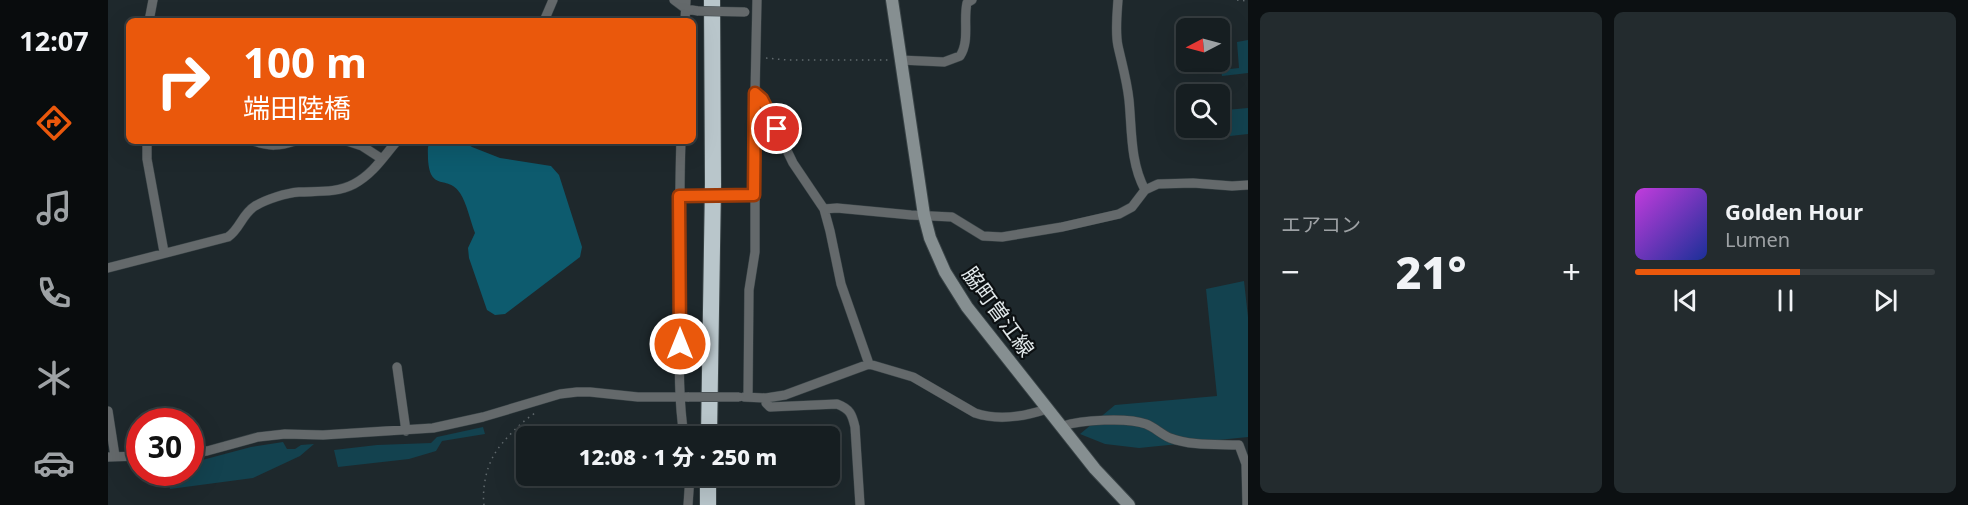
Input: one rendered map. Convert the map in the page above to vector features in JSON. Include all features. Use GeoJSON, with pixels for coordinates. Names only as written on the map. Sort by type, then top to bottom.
{"type":"FeatureCollection","features":[{"type":"Feature","properties":{"kind":"highway"},"geometry":{"type":"LineString","coordinates":[[709,426],[713,184],[712,0]]}},
{"type":"Feature","properties":{"kind":"highway"},"geometry":{"type":"LineString","coordinates":[[713,184],[723,0]]}},
{"type":"Feature","properties":{"kind":"highway"},"geometry":{"type":"LineString","coordinates":[[708,486],[708,505]]}},
{"type":"Feature","properties":{"kind":"main road","name":"脇町曽江線"},"geometry":{"type":"LineString","coordinates":[[892,0],[924,215],[930,238],[945,272],[967,307],[1047,409],[1063,426],[1095,469],[1129,505]]}},
{"type":"Feature","properties":{"kind":"street"},"geometry":{"type":"LineString","coordinates":[[150,18],[153,0]]}},
{"type":"Feature","properties":{"kind":"street"},"geometry":{"type":"LineString","coordinates":[[545,18],[553,0]]}},
{"type":"Feature","properties":{"kind":"street"},"geometry":{"type":"LineString","coordinates":[[674,0],[698,10],[758,11]]}},
{"type":"Feature","properties":{"kind":"street"},"geometry":{"type":"LineString","coordinates":[[743,397],[749,290],[755,252],[751,195],[758,0]]}},
{"type":"Feature","properties":{"kind":"street"},"geometry":{"type":"LineString","coordinates":[[900,60],[944,62],[960,56],[965,48],[967,3],[972,0]]}},
{"type":"Feature","properties":{"kind":"street"},"geometry":{"type":"LineString","coordinates":[[1118,0],[1117,44],[1123,63],[1129,99],[1131,139],[1140,180],[1145,190]]}},
{"type":"Feature","properties":{"kind":"street"},"geometry":{"type":"LineString","coordinates":[[755,93],[762,99],[793,163],[824,209],[841,284],[869,364]]}},
{"type":"Feature","properties":{"kind":"street"},"geometry":{"type":"LineString","coordinates":[[147,144],[147,159],[164,252]]}},
{"type":"Feature","properties":{"kind":"street"},"geometry":{"type":"LineString","coordinates":[[262,144],[275,146],[283,144]]}},
{"type":"Feature","properties":{"kind":"street"},"geometry":{"type":"LineString","coordinates":[[354,144],[382,159]]}},
{"type":"Feature","properties":{"kind":"street"},"geometry":{"type":"LineString","coordinates":[[108,268],[228,237],[235,232],[244,214],[256,206],[277,198],[299,192],[330,191],[353,184],[369,174],[394,144]]}},
{"type":"Feature","properties":{"kind":"street"},"geometry":{"type":"LineString","coordinates":[[681,144],[679,196],[684,426]]}},
{"type":"Feature","properties":{"kind":"street"},"geometry":{"type":"LineString","coordinates":[[824,209],[837,208],[952,217],[983,236],[1002,237],[1119,214],[1132,207],[1145,190],[1158,184],[1248,185]]}},
{"type":"Feature","properties":{"kind":"street"},"geometry":{"type":"LineString","coordinates":[[679,196],[751,195]]}},
{"type":"Feature","properties":{"kind":"street"},"geometry":{"type":"LineString","coordinates":[[204,451],[258,437],[285,434],[323,435],[433,428],[463,422],[560,394],[577,392],[638,397],[766,398],[785,395],[869,364],[913,377],[986,417],[1013,418],[1047,409]]}},
{"type":"Feature","properties":{"kind":"street"},"geometry":{"type":"LineString","coordinates":[[397,367],[406,431]]}},
{"type":"Feature","properties":{"kind":"street"},"geometry":{"type":"LineString","coordinates":[[766,398],[766,403],[770,407],[837,404],[847,408],[852,414],[855,427],[860,505]]}},
{"type":"Feature","properties":{"kind":"street"},"geometry":{"type":"LineString","coordinates":[[108,411],[112,457]]}},
{"type":"Feature","properties":{"kind":"street"},"geometry":{"type":"LineString","coordinates":[[1063,426],[1100,420],[1140,422],[1170,438],[1191,443],[1239,445],[1246,464],[1247,505]]}},
{"type":"Feature","properties":{"kind":"street"},"geometry":{"type":"LineString","coordinates":[[688,505],[689,486]]}},
{"type":"Feature","properties":{"kind":"path"},"geometry":{"type":"LineString","coordinates":[[1237,0],[1248,1]]}},
{"type":"Feature","properties":{"kind":"path"},"geometry":{"type":"LineString","coordinates":[[756,56],[787,60],[900,60]]}},
{"type":"Feature","properties":{"kind":"path"},"geometry":{"type":"LineString","coordinates":[[484,505],[483,494],[494,455],[534,413],[544,408]]}},
{"type":"Feature","properties":{"kind":"shaded area"},"geometry":{"type":"Polygon","coordinates":[[[1248,40],[1248,73],[1222,76],[1221,72],[1230,72],[1230,69],[1239,68],[1237,42],[1248,40]]]}},
{"type":"Feature","properties":{"kind":"shaded area"},"geometry":{"type":"Polygon","coordinates":[[[1248,108],[1248,134],[1230,136],[1230,110],[1248,108]]]}},
{"type":"Feature","properties":{"kind":"shaded area"},"geometry":{"type":"Polygon","coordinates":[[[429,144],[467,144],[500,158],[551,166],[559,175],[582,247],[580,257],[505,314],[495,315],[487,310],[469,258],[468,248],[475,233],[467,207],[455,187],[440,182],[432,176],[429,169],[429,144]]]}},
{"type":"Feature","properties":{"kind":"shaded area"},"geometry":{"type":"Polygon","coordinates":[[[1244,281],[1248,317],[1248,437],[1139,448],[1105,444],[1080,434],[1115,405],[1217,396],[1206,289],[1244,281]]]}},
{"type":"Feature","properties":{"kind":"shaded area"},"geometry":{"type":"Polygon","coordinates":[[[483,427],[485,434],[442,441],[436,451],[409,459],[338,467],[334,450],[377,445],[431,443],[437,437],[483,427]]]}},
{"type":"Feature","properties":{"kind":"shaded area"},"geometry":{"type":"Polygon","coordinates":[[[283,442],[287,449],[295,449],[301,445],[314,444],[300,456],[253,478],[204,484],[204,460],[251,447],[283,442]]]}},
{"type":"Feature","properties":{"kind":"shaded area"},"geometry":{"type":"Polygon","coordinates":[[[169,486],[193,486],[170,489],[169,486]]]}},
{"type":"Feature","properties":{"kind":"route"},"geometry":{"type":"LineString","coordinates":[[680,344],[679,196],[754,195],[755,93],[762,99],[777,129]]}}]}
